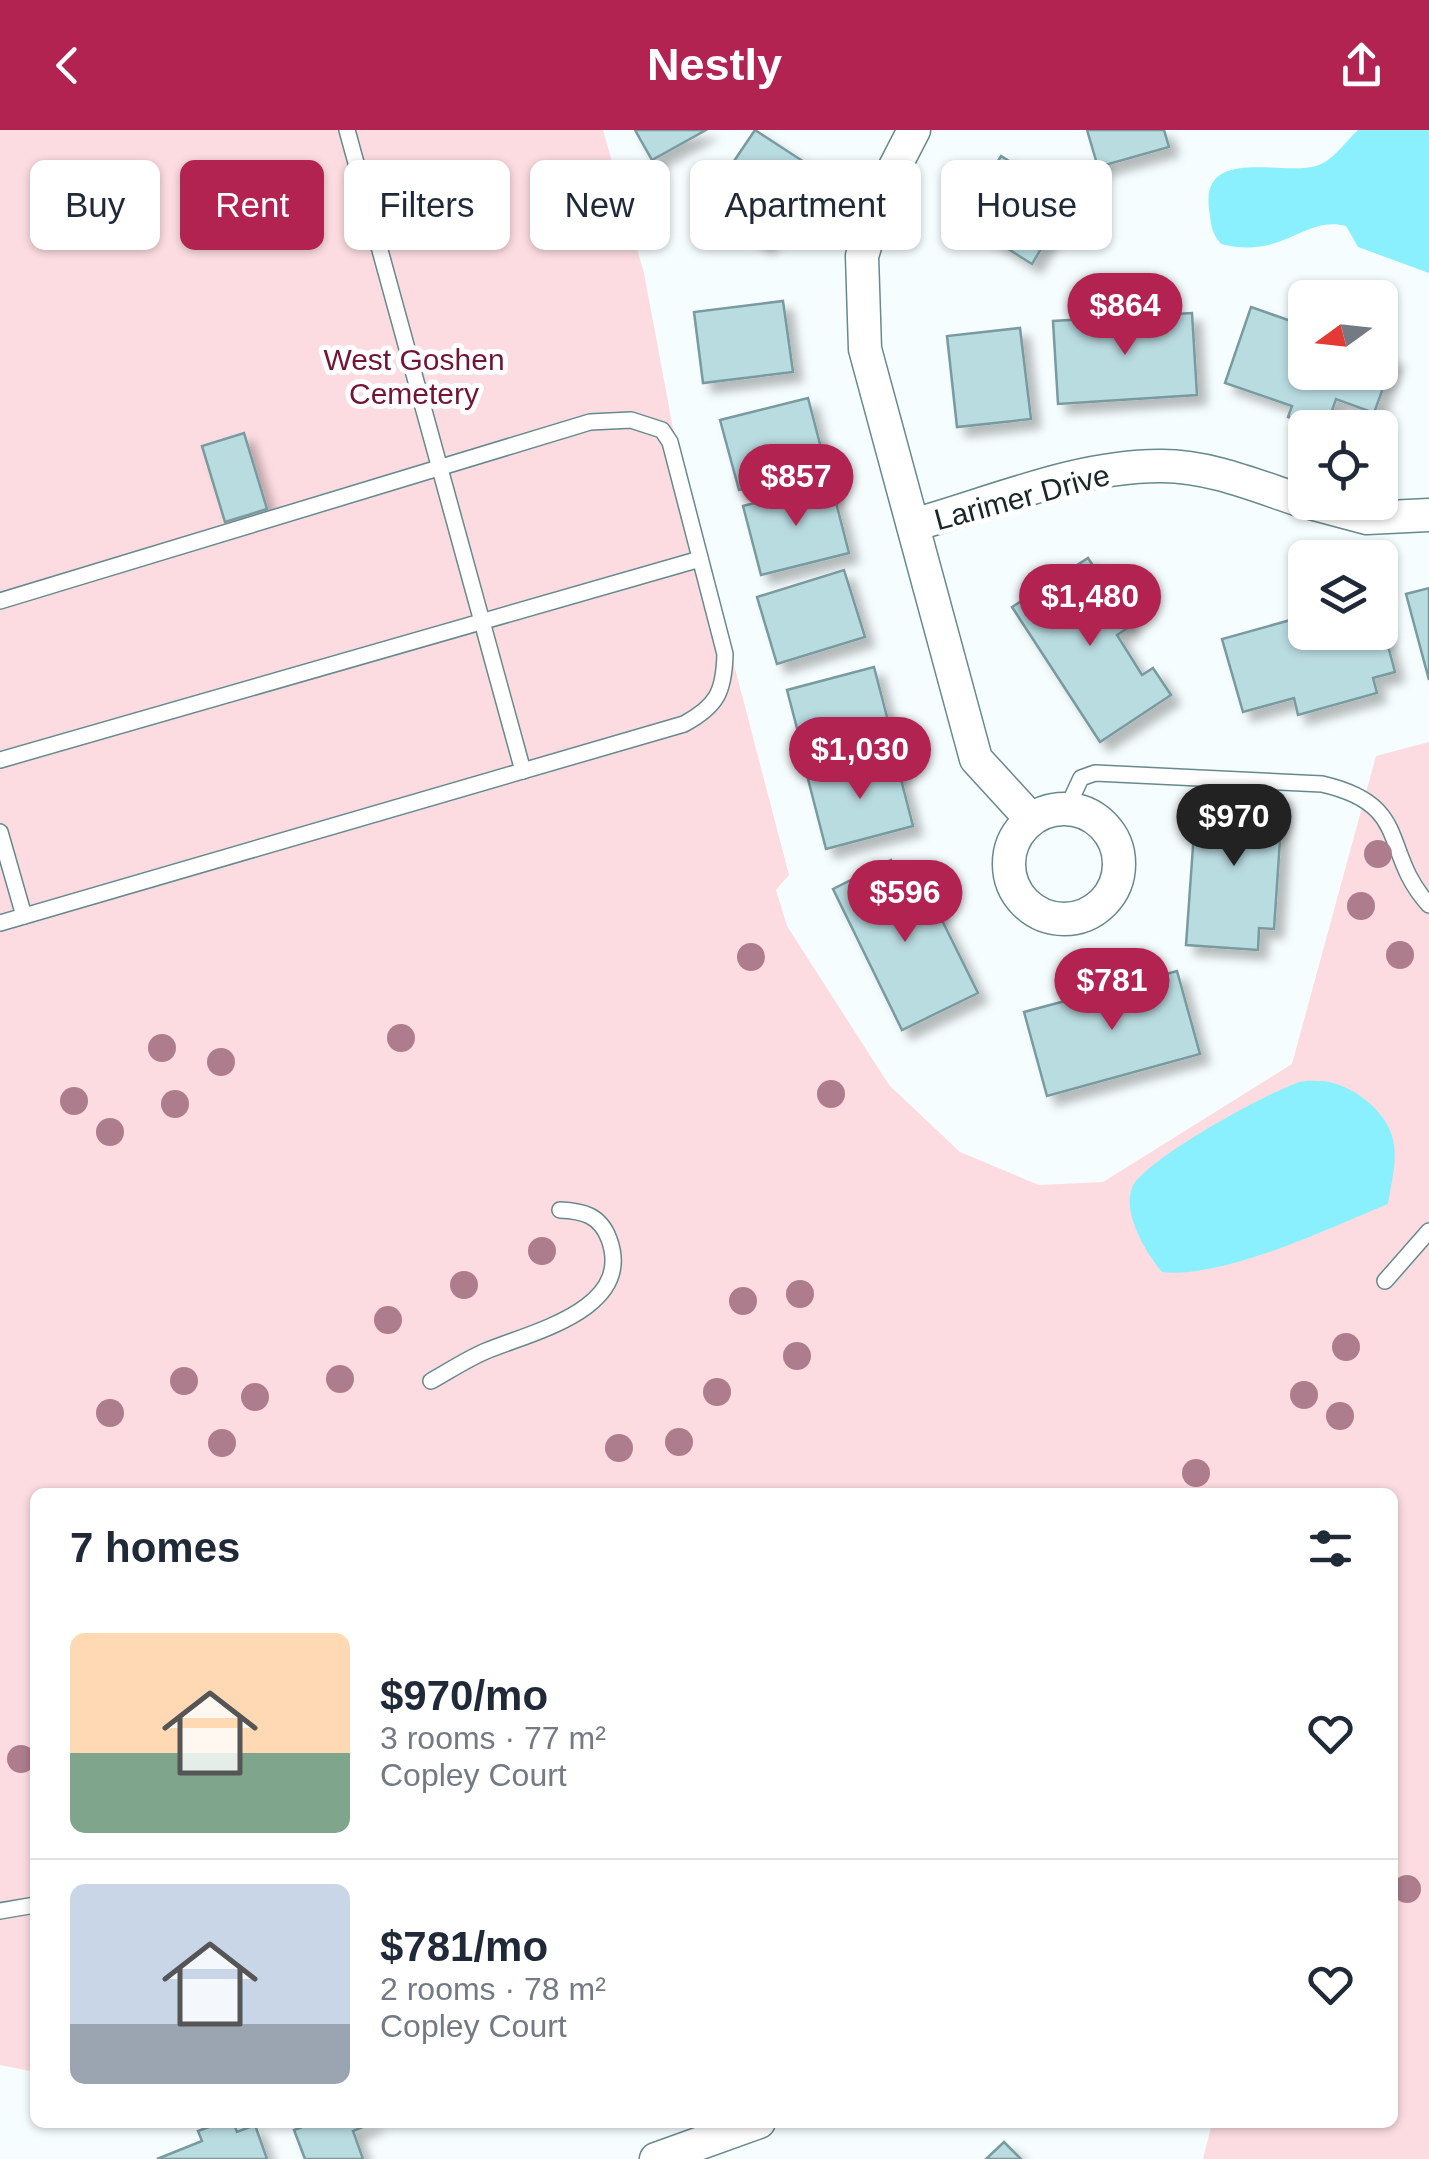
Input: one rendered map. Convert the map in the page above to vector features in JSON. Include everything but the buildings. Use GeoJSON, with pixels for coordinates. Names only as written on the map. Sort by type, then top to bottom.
{"type":"FeatureCollection","features":[{"type":"Feature","properties":{"kind":"street"},"geometry":{"type":"LineString","coordinates":[[914,130],[884,190],[862,256],[860,300],[865,349],[976,759],[1031,819]]}},
{"type":"Feature","properties":{"kind":"street","name":"Larimer Drive"},"geometry":{"type":"LineString","coordinates":[[914,526],[1099,472],[1163,466],[1215,472],[1288,496]]}},
{"type":"Feature","properties":{"kind":"street","name":"Larimer Drive"},"geometry":{"type":"LineString","coordinates":[[1398,516],[1429,515]]}},
{"type":"Feature","properties":{"kind":"street"},"geometry":{"type":"LineString","coordinates":[[1067,808],[1101,822],[1119,854],[1114,890],[1087,915],[1051,919],[1020,900],[1011,884],[1010,848],[1031,819],[1067,808]]}},
{"type":"Feature","properties":{"kind":"street"},"geometry":{"type":"LineString","coordinates":[[656,2159],[742,2128]]}},
{"type":"Feature","properties":{"kind":"lane"},"geometry":{"type":"LineString","coordinates":[[347,130],[484,620],[522,771]]}},
{"type":"Feature","properties":{"kind":"lane"},"geometry":{"type":"LineString","coordinates":[[0,601],[590,422],[620,419],[653,425],[670,442],[725,654],[724,684],[716,704],[684,724],[0,923]]}},
{"type":"Feature","properties":{"kind":"lane"},"geometry":{"type":"LineString","coordinates":[[0,760],[700,560]]}},
{"type":"Feature","properties":{"kind":"lane"},"geometry":{"type":"LineString","coordinates":[[1067,808],[1081,778],[1095,774],[1322,784],[1354,791],[1386,817],[1402,861],[1429,906]]}},
{"type":"Feature","properties":{"kind":"lane"},"geometry":{"type":"LineString","coordinates":[[0,832],[24,916]]}},
{"type":"Feature","properties":{"kind":"lane"},"geometry":{"type":"LineString","coordinates":[[431,1381],[481,1353],[579,1313],[602,1292],[613,1261],[610,1240],[600,1221],[582,1211],[560,1210]]}},
{"type":"Feature","properties":{"kind":"lane"},"geometry":{"type":"LineString","coordinates":[[1385,1280],[1429,1231]]}},
{"type":"Feature","properties":{"kind":"lane"},"geometry":{"type":"LineString","coordinates":[[0,1911],[30,1906]]}},
{"type":"Feature","properties":{"kind":"green space","name":"West Goshen Cemetery"},"geometry":{"type":"Polygon","coordinates":[[[0,130],[603,130],[612,160],[530,160],[530,250],[637,250],[675,439],[789,875],[776,890],[787,926],[889,1085],[960,1152],[1039,1185],[1103,1182],[1292,1064],[1376,756],[1429,742],[1429,2159],[1203,2159],[1211,2128],[1398,2128],[1398,1488],[30,1488],[30,2071],[0,2065],[0,130]]]}},
{"type":"Feature","properties":{"kind":"water"},"geometry":{"type":"Polygon","coordinates":[[[1358,130],[1429,130],[1429,273],[1358,247],[1346,226],[1317,226],[1261,246],[1221,244],[1213,232],[1209,208],[1210,189],[1218,177],[1247,168],[1322,164],[1358,130]]]}},
{"type":"Feature","properties":{"kind":"water"},"geometry":{"type":"Polygon","coordinates":[[[1323,1081],[1345,1087],[1366,1100],[1389,1129],[1395,1156],[1388,1204],[1245,1260],[1215,1268],[1162,1272],[1143,1244],[1130,1209],[1132,1188],[1141,1176],[1208,1128],[1262,1099],[1300,1082],[1323,1081]]]}}]}
